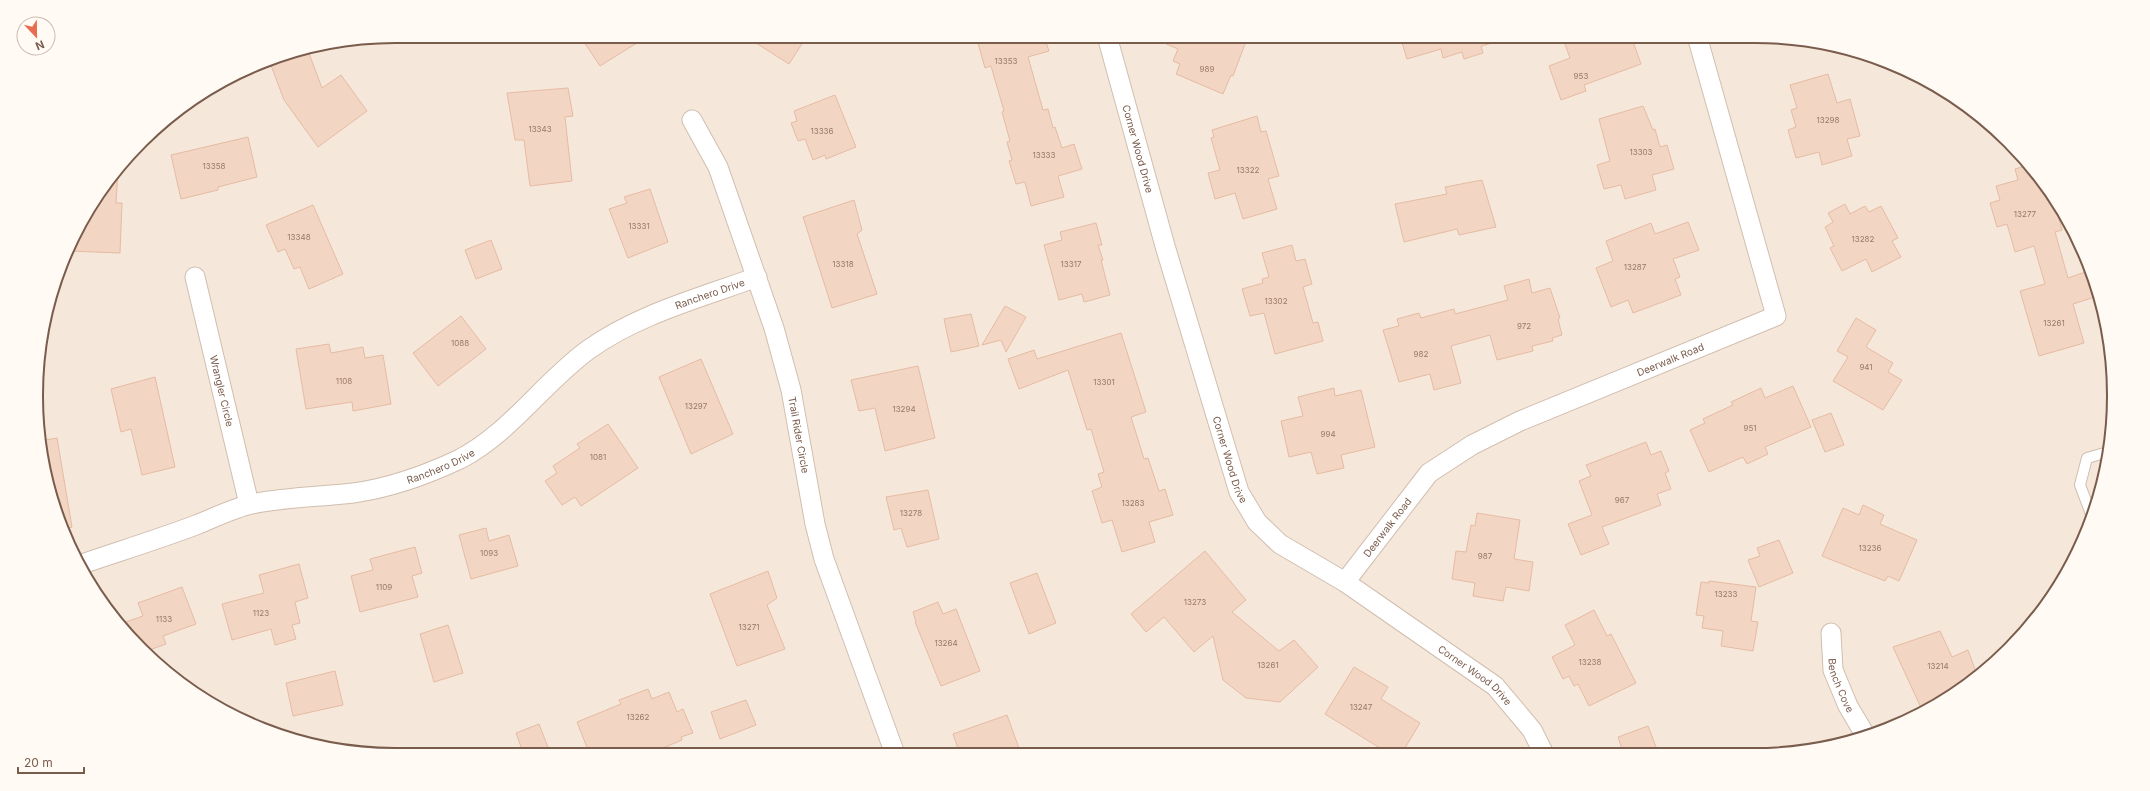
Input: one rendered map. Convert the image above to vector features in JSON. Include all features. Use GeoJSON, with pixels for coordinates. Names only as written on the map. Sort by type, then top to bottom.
{"type":"FeatureCollection","features":[{"type":"Feature","properties":{"kind":"street","name":"Corner Wood Drive"},"geometry":{"type":"LineString","coordinates":[[1109,43],[1165,246],[1239,492],[1257,522],[1280,544],[1345,582],[1495,686],[1532,730],[1541,748]]}},
{"type":"Feature","properties":{"kind":"street","name":"Deerwalk Road"},"geometry":{"type":"LineString","coordinates":[[1345,582],[1429,473],[1472,445],[1520,421],[1776,316],[1699,43]]}},
{"type":"Feature","properties":{"kind":"street","name":"Trail Rider Circle"},"geometry":{"type":"LineString","coordinates":[[692,120],[718,167],[774,328],[791,390],[815,524],[824,559],[893,748]]}},
{"type":"Feature","properties":{"kind":"street","name":"Wrangler Circle"},"geometry":{"type":"LineString","coordinates":[[195,277],[249,504]]}},
{"type":"Feature","properties":{"kind":"street","name":"Ranchero Drive"},"geometry":{"type":"LineString","coordinates":[[85,563],[195,526],[249,504],[271,500],[354,492],[391,485],[428,474],[462,458],[494,436],[558,375],[589,350],[627,327],[661,311],[757,277]]}},
{"type":"Feature","properties":{"kind":"street","name":"Bench Cove"},"geometry":{"type":"LineString","coordinates":[[1831,633],[1833,670],[1848,706],[1863,731]]}},
{"type":"Feature","properties":{"kind":"lane"},"geometry":{"type":"LineString","coordinates":[[2089,507],[2080,485],[2087,458],[2102,454]]}},
{"type":"Feature","properties":{"kind":"shaded area"},"geometry":{"type":"Polygon","coordinates":[[[1754,43],[1801,46],[1846,55],[1910,79],[1931,90],[1969,116],[1987,130],[2020,163],[2048,200],[2060,219],[2071,240],[2088,282],[2095,304],[2104,349],[2107,396],[2106,419],[2104,442],[2095,487],[2080,530],[2060,572],[2048,591],[2020,628],[1987,661],[1950,689],[1910,712],[1846,736],[1801,745],[1754,748],[396,748],[349,745],[304,736],[240,712],[200,689],[163,661],[146,645],[130,628],[102,591],[79,551],[55,487],[46,442],[44,419],[43,396],[46,349],[55,304],[62,282],[79,240],[90,219],[102,200],[130,163],[163,130],[200,102],[219,90],[261,70],[304,55],[349,46],[372,44],[1754,43]]]}},
{"type":"Feature","properties":{"kind":"building"},"geometry":{"type":"Polygon","coordinates":[[[585,43],[637,43],[600,66],[585,43]]]}},
{"type":"Feature","properties":{"kind":"building"},"geometry":{"type":"Polygon","coordinates":[[[756,43],[802,43],[789,64],[756,43]]]}},
{"type":"Feature","properties":{"kind":"building"},"geometry":{"type":"Polygon","coordinates":[[[978,43],[1046,43],[1049,51],[1028,57],[1043,110],[1048,109],[1053,128],[1055,127],[1062,148],[1074,144],[1082,169],[1058,176],[1064,197],[1031,206],[1025,182],[1016,184],[1009,161],[1012,160],[1007,142],[1010,141],[1002,112],[1004,111],[991,66],[985,68],[978,43]]]}},
{"type":"Feature","properties":{"kind":"building"},"geometry":{"type":"Polygon","coordinates":[[[1164,43],[1245,43],[1233,76],[1231,75],[1223,94],[1176,74],[1180,64],[1173,61],[1178,49],[1164,43]]]}},
{"type":"Feature","properties":{"kind":"building"},"geometry":{"type":"Polygon","coordinates":[[[1402,43],[1492,43],[1481,46],[1483,53],[1464,59],[1462,52],[1443,58],[1441,49],[1407,59],[1402,43]]]}},
{"type":"Feature","properties":{"kind":"building"},"geometry":{"type":"Polygon","coordinates":[[[1565,43],[1634,43],[1641,64],[1584,85],[1586,91],[1561,100],[1549,66],[1570,58],[1565,43]]]}},
{"type":"Feature","properties":{"kind":"building"},"geometry":{"type":"Polygon","coordinates":[[[309,54],[322,88],[341,75],[367,111],[318,147],[284,100],[271,66],[309,54]]]}},
{"type":"Feature","properties":{"kind":"building"},"geometry":{"type":"Polygon","coordinates":[[[1828,74],[1837,103],[1850,99],[1860,136],[1847,139],[1852,156],[1822,165],[1819,152],[1796,158],[1788,130],[1796,127],[1791,110],[1797,108],[1790,85],[1828,74]]]}},
{"type":"Feature","properties":{"kind":"building"},"geometry":{"type":"Polygon","coordinates":[[[568,88],[573,116],[565,117],[572,181],[530,186],[524,140],[515,140],[507,93],[568,88]]]}},
{"type":"Feature","properties":{"kind":"building"},"geometry":{"type":"Polygon","coordinates":[[[835,95],[856,147],[826,159],[825,155],[813,160],[805,139],[798,141],[791,123],[797,121],[794,111],[835,95]]]}},
{"type":"Feature","properties":{"kind":"building"},"geometry":{"type":"Polygon","coordinates":[[[1643,106],[1653,130],[1655,129],[1660,147],[1667,145],[1674,169],[1652,175],[1656,190],[1625,199],[1621,185],[1604,189],[1597,165],[1610,161],[1599,119],[1643,106]]]}},
{"type":"Feature","properties":{"kind":"building"},"geometry":{"type":"Polygon","coordinates":[[[1257,116],[1261,132],[1266,131],[1279,176],[1268,179],[1277,209],[1243,219],[1235,193],[1215,199],[1208,173],[1220,170],[1211,138],[1214,137],[1212,130],[1257,116]]]}},
{"type":"Feature","properties":{"kind":"building"},"geometry":{"type":"Polygon","coordinates":[[[248,137],[257,177],[218,187],[218,190],[181,199],[171,155],[248,137]]]}},
{"type":"Feature","properties":{"kind":"building"},"geometry":{"type":"Polygon","coordinates":[[[2023,167],[2058,216],[2062,230],[2055,232],[2068,278],[2084,272],[2093,298],[2073,304],[2084,343],[2039,356],[2020,291],[2045,284],[2034,246],[2015,252],[2007,224],[1997,227],[1990,203],[2000,200],[1996,186],[2018,180],[2015,169],[2023,167]]]}},
{"type":"Feature","properties":{"kind":"building"},"geometry":{"type":"Polygon","coordinates":[[[117,179],[116,203],[122,203],[120,253],[74,251],[90,219],[117,179]]]}},
{"type":"Feature","properties":{"kind":"building"},"geometry":{"type":"Polygon","coordinates":[[[1482,180],[1496,227],[1459,235],[1457,229],[1404,242],[1395,204],[1447,194],[1445,187],[1482,180]]]}},
{"type":"Feature","properties":{"kind":"building"},"geometry":{"type":"Polygon","coordinates":[[[650,189],[668,242],[628,258],[609,209],[627,203],[624,197],[650,189]]]}},
{"type":"Feature","properties":{"kind":"building"},"geometry":{"type":"Polygon","coordinates":[[[854,200],[862,230],[857,234],[877,294],[832,308],[803,217],[854,200]]]}},
{"type":"Feature","properties":{"kind":"building"},"geometry":{"type":"Polygon","coordinates":[[[1845,204],[1850,214],[1865,206],[1869,212],[1881,206],[1898,238],[1892,241],[1901,257],[1872,272],[1866,259],[1842,271],[1830,248],[1834,246],[1825,227],[1833,222],[1828,213],[1845,204]]]}},
{"type":"Feature","properties":{"kind":"building"},"geometry":{"type":"Polygon","coordinates":[[[313,205],[343,274],[309,289],[300,267],[294,269],[285,249],[278,252],[266,225],[313,205]]]}},
{"type":"Feature","properties":{"kind":"building"},"geometry":{"type":"Polygon","coordinates":[[[1688,222],[1699,250],[1673,259],[1680,277],[1675,279],[1681,295],[1633,313],[1628,300],[1611,307],[1596,268],[1613,261],[1606,241],[1651,223],[1655,234],[1688,222]]]}},
{"type":"Feature","properties":{"kind":"building"},"geometry":{"type":"Polygon","coordinates":[[[1096,223],[1102,245],[1098,245],[1103,260],[1101,260],[1110,295],[1084,302],[1082,294],[1059,300],[1044,245],[1062,240],[1060,232],[1096,223]]]}},
{"type":"Feature","properties":{"kind":"building"},"geometry":{"type":"Polygon","coordinates":[[[491,240],[502,269],[476,279],[465,250],[491,240]]]}},
{"type":"Feature","properties":{"kind":"building"},"geometry":{"type":"Polygon","coordinates":[[[1292,245],[1296,261],[1305,259],[1312,284],[1303,287],[1313,323],[1318,322],[1323,341],[1275,354],[1264,313],[1250,316],[1242,289],[1263,283],[1262,279],[1269,277],[1262,253],[1292,245]]]}},
{"type":"Feature","properties":{"kind":"building"},"geometry":{"type":"Polygon","coordinates":[[[1529,279],[1532,293],[1550,288],[1560,318],[1558,319],[1562,335],[1552,338],[1553,341],[1532,346],[1533,351],[1497,360],[1490,335],[1451,346],[1461,383],[1434,390],[1430,374],[1399,382],[1383,330],[1399,326],[1397,319],[1419,313],[1421,318],[1454,309],[1455,314],[1508,300],[1504,286],[1529,279]]]}},
{"type":"Feature","properties":{"kind":"building"},"geometry":{"type":"Polygon","coordinates":[[[1005,306],[1026,317],[1006,352],[1001,340],[982,345],[1005,306]]]}},
{"type":"Feature","properties":{"kind":"building"},"geometry":{"type":"Polygon","coordinates":[[[971,314],[979,346],[951,352],[944,319],[971,314]]]}},
{"type":"Feature","properties":{"kind":"building"},"geometry":{"type":"Polygon","coordinates":[[[461,316],[486,349],[438,386],[413,353],[461,316]]]}},
{"type":"Feature","properties":{"kind":"building"},"geometry":{"type":"Polygon","coordinates":[[[1856,318],[1876,330],[1866,347],[1893,363],[1888,372],[1902,380],[1883,410],[1833,381],[1848,357],[1837,351],[1856,318]]]}},
{"type":"Feature","properties":{"kind":"building"},"geometry":{"type":"Polygon","coordinates":[[[1121,333],[1146,412],[1131,417],[1144,459],[1148,458],[1159,491],[1165,489],[1173,515],[1149,522],[1155,542],[1122,552],[1112,520],[1102,523],[1092,491],[1102,487],[1098,474],[1104,472],[1091,429],[1087,430],[1068,370],[1019,389],[1008,359],[1034,350],[1037,359],[1121,333]]]}},
{"type":"Feature","properties":{"kind":"building"},"geometry":{"type":"Polygon","coordinates":[[[329,344],[331,353],[363,347],[365,358],[383,355],[391,404],[353,411],[352,402],[306,409],[296,349],[329,344]]]}},
{"type":"Feature","properties":{"kind":"building"},"geometry":{"type":"Polygon","coordinates":[[[701,359],[733,434],[691,454],[659,377],[701,359]]]}},
{"type":"Feature","properties":{"kind":"building"},"geometry":{"type":"Polygon","coordinates":[[[918,366],[935,438],[885,451],[875,408],[859,411],[851,380],[918,366]]]}},
{"type":"Feature","properties":{"kind":"building"},"geometry":{"type":"Polygon","coordinates":[[[155,377],[175,467],[142,475],[131,429],[121,432],[111,389],[155,377]]]}},
{"type":"Feature","properties":{"kind":"building"},"geometry":{"type":"Polygon","coordinates":[[[1793,386],[1811,427],[1765,447],[1768,454],[1747,464],[1743,457],[1709,472],[1690,430],[1705,423],[1703,419],[1733,405],[1731,402],[1761,388],[1765,398],[1793,386]]]}},
{"type":"Feature","properties":{"kind":"building"},"geometry":{"type":"Polygon","coordinates":[[[1334,388],[1335,396],[1361,390],[1375,447],[1341,455],[1344,468],[1317,474],[1311,452],[1289,457],[1281,421],[1303,416],[1298,397],[1334,388]]]}},
{"type":"Feature","properties":{"kind":"building"},"geometry":{"type":"Polygon","coordinates":[[[1831,413],[1844,445],[1825,452],[1812,420],[1831,413]]]}},
{"type":"Feature","properties":{"kind":"building"},"geometry":{"type":"Polygon","coordinates":[[[608,424],[638,468],[581,506],[575,497],[562,505],[545,481],[557,473],[553,466],[580,448],[577,444],[608,424]]]}},
{"type":"Feature","properties":{"kind":"building"},"geometry":{"type":"Polygon","coordinates":[[[57,438],[72,527],[69,528],[55,487],[46,440],[57,438]]]}},
{"type":"Feature","properties":{"kind":"building"},"geometry":{"type":"Polygon","coordinates":[[[1646,442],[1651,455],[1661,451],[1669,471],[1665,473],[1671,489],[1657,494],[1661,505],[1602,527],[1609,544],[1581,555],[1568,524],[1592,515],[1579,481],[1591,476],[1586,465],[1646,442]]]}},
{"type":"Feature","properties":{"kind":"building"},"geometry":{"type":"Polygon","coordinates":[[[928,490],[939,539],[907,547],[901,528],[894,530],[886,497],[928,490]]]}},
{"type":"Feature","properties":{"kind":"building"},"geometry":{"type":"Polygon","coordinates":[[[1863,505],[1884,515],[1880,524],[1917,540],[1899,581],[1888,576],[1885,581],[1822,556],[1843,508],[1859,515],[1863,505]]]}},
{"type":"Feature","properties":{"kind":"building"},"geometry":{"type":"Polygon","coordinates":[[[1477,513],[1520,520],[1514,559],[1533,562],[1529,591],[1506,587],[1503,601],[1473,596],[1475,583],[1452,579],[1456,551],[1466,552],[1471,525],[1475,526],[1477,513]]]}},
{"type":"Feature","properties":{"kind":"building"},"geometry":{"type":"Polygon","coordinates":[[[486,528],[489,541],[509,535],[518,566],[471,579],[459,535],[486,528]]]}},
{"type":"Feature","properties":{"kind":"building"},"geometry":{"type":"Polygon","coordinates":[[[1779,540],[1793,573],[1759,587],[1748,560],[1760,556],[1757,548],[1779,540]]]}},
{"type":"Feature","properties":{"kind":"building"},"geometry":{"type":"Polygon","coordinates":[[[415,547],[422,573],[412,576],[418,597],[360,612],[351,576],[373,570],[370,559],[415,547]]]}},
{"type":"Feature","properties":{"kind":"building"},"geometry":{"type":"Polygon","coordinates":[[[1205,551],[1246,600],[1232,612],[1279,651],[1294,640],[1318,667],[1280,702],[1246,698],[1223,680],[1213,636],[1194,652],[1164,617],[1146,632],[1131,614],[1205,551]]]}},
{"type":"Feature","properties":{"kind":"building"},"geometry":{"type":"Polygon","coordinates":[[[299,564],[308,598],[295,602],[300,623],[292,625],[296,639],[275,645],[271,629],[232,640],[222,604],[264,593],[259,575],[299,564]]]}},
{"type":"Feature","properties":{"kind":"building"},"geometry":{"type":"Polygon","coordinates":[[[768,571],[777,598],[767,605],[785,649],[737,666],[710,594],[768,571]]]}},
{"type":"Feature","properties":{"kind":"building"},"geometry":{"type":"Polygon","coordinates":[[[1037,573],[1056,623],[1029,634],[1010,583],[1037,573]]]}},
{"type":"Feature","properties":{"kind":"building"},"geometry":{"type":"Polygon","coordinates":[[[1709,581],[1756,587],[1751,621],[1758,622],[1753,651],[1721,646],[1723,631],[1702,628],[1704,616],[1696,615],[1701,582],[1709,583],[1709,581]]]}},
{"type":"Feature","properties":{"kind":"building"},"geometry":{"type":"Polygon","coordinates":[[[182,587],[196,624],[163,636],[166,644],[151,650],[125,622],[143,616],[138,603],[182,587]]]}},
{"type":"Feature","properties":{"kind":"building"},"geometry":{"type":"Polygon","coordinates":[[[938,602],[943,614],[956,609],[980,671],[941,686],[915,622],[913,612],[938,602]]]}},
{"type":"Feature","properties":{"kind":"building"},"geometry":{"type":"Polygon","coordinates":[[[1594,610],[1607,636],[1611,634],[1636,683],[1589,706],[1578,684],[1574,686],[1569,676],[1563,679],[1552,657],[1575,645],[1565,625],[1594,610]]]}},
{"type":"Feature","properties":{"kind":"building"},"geometry":{"type":"Polygon","coordinates":[[[448,625],[463,673],[434,682],[420,634],[448,625]]]}},
{"type":"Feature","properties":{"kind":"building"},"geometry":{"type":"Polygon","coordinates":[[[1940,631],[1952,657],[1968,650],[1975,670],[1950,689],[1920,707],[1893,647],[1940,631]]]}},
{"type":"Feature","properties":{"kind":"building"},"geometry":{"type":"Polygon","coordinates":[[[1354,667],[1388,687],[1381,699],[1420,723],[1405,748],[1380,748],[1325,714],[1354,667]]]}},
{"type":"Feature","properties":{"kind":"building"},"geometry":{"type":"Polygon","coordinates":[[[335,671],[343,705],[293,716],[286,683],[335,671]]]}},
{"type":"Feature","properties":{"kind":"building"},"geometry":{"type":"Polygon","coordinates":[[[648,689],[652,699],[669,692],[677,712],[683,709],[693,733],[681,737],[682,740],[663,748],[587,748],[577,722],[621,704],[619,700],[648,689]]]}},
{"type":"Feature","properties":{"kind":"building"},"geometry":{"type":"Polygon","coordinates":[[[746,700],[756,725],[720,739],[711,712],[746,700]]]}},
{"type":"Feature","properties":{"kind":"building"},"geometry":{"type":"Polygon","coordinates":[[[1007,715],[1019,748],[958,748],[953,734],[1007,715]]]}},
{"type":"Feature","properties":{"kind":"building"},"geometry":{"type":"Polygon","coordinates":[[[539,724],[548,748],[521,748],[516,733],[539,724]]]}},
{"type":"Feature","properties":{"kind":"building"},"geometry":{"type":"Polygon","coordinates":[[[1648,726],[1656,748],[1622,748],[1618,737],[1648,726]]]}}]}
